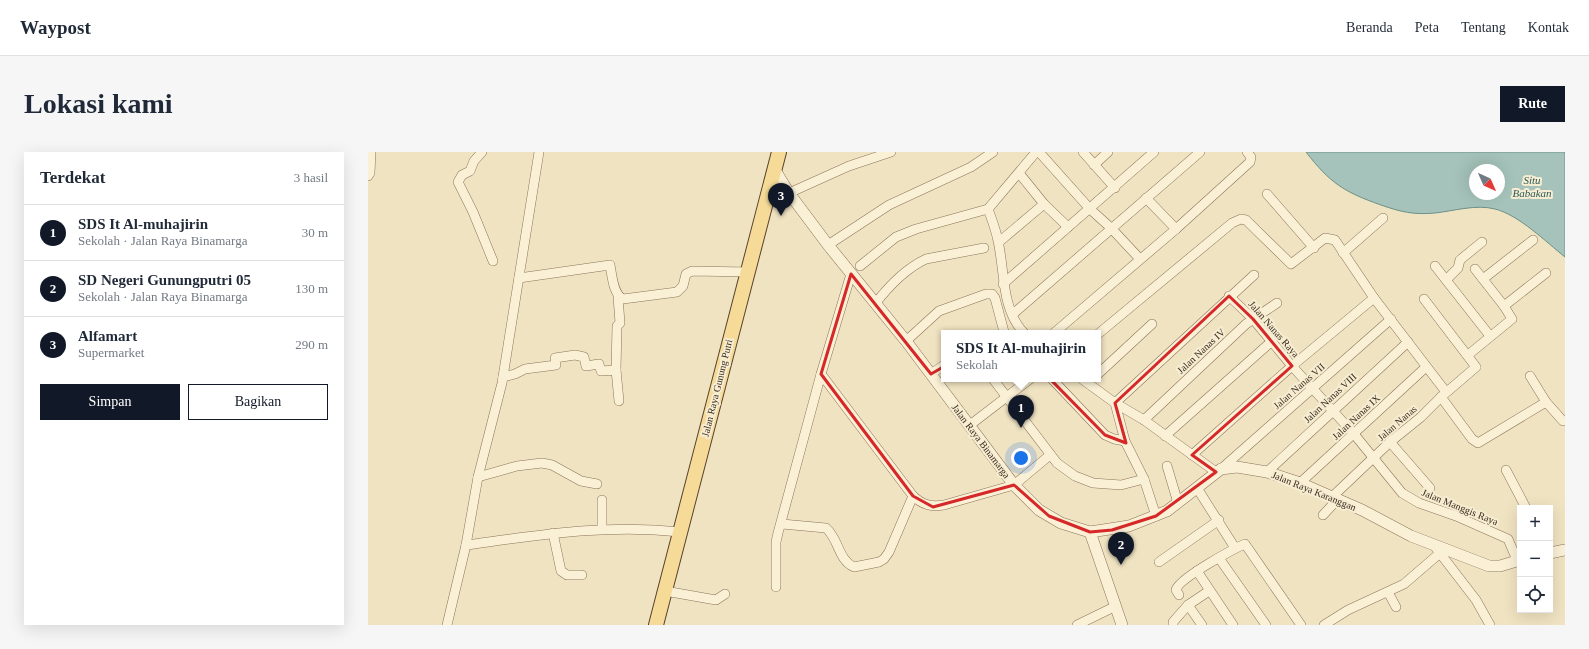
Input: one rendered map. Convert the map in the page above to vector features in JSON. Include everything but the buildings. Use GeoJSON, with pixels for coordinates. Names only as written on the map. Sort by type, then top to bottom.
{"type":"FeatureCollection","features":[{"type":"Feature","properties":{"kind":"main road","name":"Jalan Raya Gunung Putri"},"geometry":{"type":"LineString","coordinates":[[656,625],[779,152]]}},
{"type":"Feature","properties":{"kind":"street"},"geometry":{"type":"LineString","coordinates":[[368,176],[370,173],[371,152]]}},
{"type":"Feature","properties":{"kind":"street"},"geometry":{"type":"LineString","coordinates":[[482,152],[474,161],[470,171],[462,175],[458,182],[473,212],[493,261]]}},
{"type":"Feature","properties":{"kind":"street"},"geometry":{"type":"LineString","coordinates":[[447,625],[466,545],[478,477],[497,407],[503,377],[539,152]]}},
{"type":"Feature","properties":{"kind":"street"},"geometry":{"type":"LineString","coordinates":[[790,193],[849,166],[891,152]]}},
{"type":"Feature","properties":{"kind":"street"},"geometry":{"type":"LineString","coordinates":[[828,245],[889,205],[971,167],[993,152]]}},
{"type":"Feature","properties":{"kind":"street"},"geometry":{"type":"LineString","coordinates":[[860,266],[896,237],[916,229],[988,209],[1036,152]]}},
{"type":"Feature","properties":{"kind":"street"},"geometry":{"type":"LineString","coordinates":[[1039,152],[1090,210],[1111,228],[1140,259]]}},
{"type":"Feature","properties":{"kind":"street"},"geometry":{"type":"LineString","coordinates":[[1082,152],[1115,188]]}},
{"type":"Feature","properties":{"kind":"street"},"geometry":{"type":"LineString","coordinates":[[1094,165],[1108,152]]}},
{"type":"Feature","properties":{"kind":"street"},"geometry":{"type":"LineString","coordinates":[[1004,284],[1068,227],[1115,188],[1154,152]]}},
{"type":"Feature","properties":{"kind":"street"},"geometry":{"type":"LineString","coordinates":[[1013,314],[1200,152]]}},
{"type":"Feature","properties":{"kind":"street"},"geometry":{"type":"LineString","coordinates":[[1057,330],[1176,229],[1250,162],[1251,156],[1247,152]]}},
{"type":"Feature","properties":{"kind":"street","name":"Jalan Raya Binamarga"},"geometry":{"type":"LineString","coordinates":[[775,170],[828,245],[906,341],[1014,485],[1039,510],[1074,528],[1090,532]]}},
{"type":"Feature","properties":{"kind":"street"},"geometry":{"type":"LineString","coordinates":[[1019,173],[1044,204],[1068,227]]}},
{"type":"Feature","properties":{"kind":"street"},"geometry":{"type":"LineString","coordinates":[[1267,194],[1314,248]]}},
{"type":"Feature","properties":{"kind":"street"},"geometry":{"type":"LineString","coordinates":[[1146,198],[1176,229]]}},
{"type":"Feature","properties":{"kind":"street"},"geometry":{"type":"LineString","coordinates":[[999,242],[1044,204]]}},
{"type":"Feature","properties":{"kind":"street"},"geometry":{"type":"LineString","coordinates":[[988,209],[999,242],[1004,284],[1013,314],[1022,330]]}},
{"type":"Feature","properties":{"kind":"street"},"geometry":{"type":"LineString","coordinates":[[1343,253],[1383,218]]}},
{"type":"Feature","properties":{"kind":"street"},"geometry":{"type":"LineString","coordinates":[[1101,331],[1232,223],[1241,219],[1246,220],[1288,263],[1294,264],[1328,237],[1335,240],[1374,298],[1426,367],[1472,439],[1478,443],[1546,402]]}},
{"type":"Feature","properties":{"kind":"street"},"geometry":{"type":"LineString","coordinates":[[1483,278],[1533,240]]}},
{"type":"Feature","properties":{"kind":"street"},"geometry":{"type":"LineString","coordinates":[[1446,279],[1458,268],[1460,260],[1482,242]]}},
{"type":"Feature","properties":{"kind":"street"},"geometry":{"type":"LineString","coordinates":[[875,304],[883,293],[918,263],[926,259],[984,248]]}},
{"type":"Feature","properties":{"kind":"street"},"geometry":{"type":"LineString","coordinates":[[519,278],[610,265],[613,282],[618,297],[620,323],[617,326],[616,370],[619,401]]}},
{"type":"Feature","properties":{"kind":"street"},"geometry":{"type":"LineString","coordinates":[[1436,266],[1490,336]]}},
{"type":"Feature","properties":{"kind":"street"},"geometry":{"type":"LineString","coordinates":[[1424,299],[1468,355],[1512,319],[1504,306],[1475,269]]}},
{"type":"Feature","properties":{"kind":"street"},"geometry":{"type":"LineString","coordinates":[[618,297],[623,300],[677,292],[683,286],[686,274],[692,271],[748,272]]}},
{"type":"Feature","properties":{"kind":"street"},"geometry":{"type":"LineString","coordinates":[[1504,306],[1546,273]]}},
{"type":"Feature","properties":{"kind":"street"},"geometry":{"type":"LineString","coordinates":[[776,587],[776,542],[821,374],[851,274]]}},
{"type":"Feature","properties":{"kind":"street"},"geometry":{"type":"LineString","coordinates":[[1115,403],[1229,296],[1254,275]]}},
{"type":"Feature","properties":{"kind":"street"},"geometry":{"type":"LineString","coordinates":[[906,341],[939,311],[986,294],[992,294],[995,298],[1003,330]]}},
{"type":"Feature","properties":{"kind":"street","name":"Jalan Nanas Raya"},"geometry":{"type":"LineString","coordinates":[[1229,296],[1253,319],[1292,366],[1374,457]]}},
{"type":"Feature","properties":{"kind":"street"},"geometry":{"type":"LineString","coordinates":[[1192,455],[1292,366],[1374,298]]}},
{"type":"Feature","properties":{"kind":"street","name":"Jalan Nanas IV"},"geometry":{"type":"LineString","coordinates":[[1144,420],[1253,319],[1277,303]]}},
{"type":"Feature","properties":{"kind":"street","name":"Jalan Nanas VII"},"geometry":{"type":"LineString","coordinates":[[1218,470],[1313,389],[1391,319]]}},
{"type":"Feature","properties":{"kind":"street"},"geometry":{"type":"LineString","coordinates":[[1101,371],[1152,324]]}},
{"type":"Feature","properties":{"kind":"street"},"geometry":{"type":"LineString","coordinates":[[1165,436],[1272,341]]}},
{"type":"Feature","properties":{"kind":"street","name":"Jalan Nanas VIII"},"geometry":{"type":"LineString","coordinates":[[1267,472],[1408,342]]}},
{"type":"Feature","properties":{"kind":"street","name":"Jalan Nanas"},"geometry":{"type":"LineString","coordinates":[[1323,515],[1335,498],[1374,457],[1476,367],[1468,355]]}},
{"type":"Feature","properties":{"kind":"street"},"geometry":{"type":"LineString","coordinates":[[503,377],[535,367],[556,365],[555,358],[575,356],[584,357],[586,366],[599,364],[601,371],[616,370]]}},
{"type":"Feature","properties":{"kind":"street"},"geometry":{"type":"LineString","coordinates":[[931,374],[941,367]]}},
{"type":"Feature","properties":{"kind":"street","name":"Jalan Nanas IX"},"geometry":{"type":"LineString","coordinates":[[1300,483],[1426,367]]}},
{"type":"Feature","properties":{"kind":"street"},"geometry":{"type":"LineString","coordinates":[[821,374],[913,496],[922,504],[933,507],[944,505],[1014,485],[1050,455]]}},
{"type":"Feature","properties":{"kind":"street"},"geometry":{"type":"LineString","coordinates":[[1530,376],[1546,402],[1562,421]]}},
{"type":"Feature","properties":{"kind":"street"},"geometry":{"type":"LineString","coordinates":[[994,382],[1050,455],[1057,463],[1075,476],[1093,483],[1121,485],[1144,479]]}},
{"type":"Feature","properties":{"kind":"street"},"geometry":{"type":"LineString","coordinates":[[970,425],[1026,382]]}},
{"type":"Feature","properties":{"kind":"street"},"geometry":{"type":"LineString","coordinates":[[1055,382],[1105,435],[1114,439],[1125,441]]}},
{"type":"Feature","properties":{"kind":"street"},"geometry":{"type":"LineString","coordinates":[[1089,382],[1115,403],[1144,420],[1192,455],[1218,470],[1167,511],[1112,530],[1090,532],[1122,625]]}},
{"type":"Feature","properties":{"kind":"street"},"geometry":{"type":"LineString","coordinates":[[1115,403],[1125,441],[1144,479],[1156,516]]}},
{"type":"Feature","properties":{"kind":"street"},"geometry":{"type":"LineString","coordinates":[[1390,442],[1430,488]]}},
{"type":"Feature","properties":{"kind":"street","name":"Jalan Manggis Raya"},"geometry":{"type":"LineString","coordinates":[[1374,457],[1402,493],[1419,503],[1462,518],[1508,539],[1517,556]]}},
{"type":"Feature","properties":{"kind":"street"},"geometry":{"type":"LineString","coordinates":[[478,477],[517,466],[542,463],[552,465],[581,481],[597,484]]}},
{"type":"Feature","properties":{"kind":"street"},"geometry":{"type":"LineString","coordinates":[[1167,466],[1178,503]]}},
{"type":"Feature","properties":{"kind":"street","name":"Jalan Raya Karanggan"},"geometry":{"type":"LineString","coordinates":[[1218,470],[1237,467],[1267,472],[1300,483],[1335,498],[1437,549],[1451,550],[1489,566],[1500,566],[1517,561]]}},
{"type":"Feature","properties":{"kind":"street"},"geometry":{"type":"LineString","coordinates":[[1506,470],[1524,505]]}},
{"type":"Feature","properties":{"kind":"street"},"geometry":{"type":"LineString","coordinates":[[1197,488],[1219,520],[1235,548]]}},
{"type":"Feature","properties":{"kind":"street"},"geometry":{"type":"LineString","coordinates":[[782,524],[821,526],[826,528],[834,537],[844,561],[854,567],[879,562],[889,552],[913,496]]}},
{"type":"Feature","properties":{"kind":"street"},"geometry":{"type":"LineString","coordinates":[[602,500],[602,528]]}},
{"type":"Feature","properties":{"kind":"street"},"geometry":{"type":"LineString","coordinates":[[1159,562],[1219,520]]}},
{"type":"Feature","properties":{"kind":"street"},"geometry":{"type":"LineString","coordinates":[[466,545],[602,528],[642,528],[681,532]]}},
{"type":"Feature","properties":{"kind":"street"},"geometry":{"type":"LineString","coordinates":[[554,533],[561,571],[567,575],[582,574]]}},
{"type":"Feature","properties":{"kind":"street"},"geometry":{"type":"LineString","coordinates":[[1179,595],[1176,590],[1178,585],[1197,571],[1235,548],[1245,544],[1301,625]]}},
{"type":"Feature","properties":{"kind":"street"},"geometry":{"type":"LineString","coordinates":[[1324,625],[1348,610],[1404,584],[1437,549],[1476,600],[1490,625]]}},
{"type":"Feature","properties":{"kind":"street"},"geometry":{"type":"LineString","coordinates":[[1553,552],[1565,550]]}},
{"type":"Feature","properties":{"kind":"street"},"geometry":{"type":"LineString","coordinates":[[1219,558],[1266,625]]}},
{"type":"Feature","properties":{"kind":"street"},"geometry":{"type":"LineString","coordinates":[[1197,571],[1233,625]]}},
{"type":"Feature","properties":{"kind":"street"},"geometry":{"type":"LineString","coordinates":[[665,591],[716,600],[725,594]]}},
{"type":"Feature","properties":{"kind":"street"},"geometry":{"type":"LineString","coordinates":[[1172,625],[1188,605],[1209,591]]}},
{"type":"Feature","properties":{"kind":"street"},"geometry":{"type":"LineString","coordinates":[[1388,592],[1396,607]]}},
{"type":"Feature","properties":{"kind":"street"},"geometry":{"type":"LineString","coordinates":[[1188,605],[1202,625]]}},
{"type":"Feature","properties":{"kind":"street"},"geometry":{"type":"LineString","coordinates":[[1077,625],[1116,606]]}},
{"type":"Feature","properties":{"kind":"highlighted area"},"geometry":{"type":"Polygon","coordinates":[[[851,274],[931,374],[1004,332],[1105,435],[1126,443],[1115,403],[1229,296],[1253,319],[1292,366],[1192,455],[1216,472],[1197,488],[1156,516],[1112,530],[1090,532],[1049,516],[1014,485],[933,507],[913,496],[821,374],[851,274]]]}},
{"type":"Feature","properties":{"kind":"water","name":"Situ Babakan"},"geometry":{"type":"Polygon","coordinates":[[[1306,152],[1565,152],[1565,257],[1523,223],[1504,212],[1480,207],[1427,214],[1408,212],[1357,196],[1347,191],[1323,172],[1306,152]]]}},
{"type":"Feature","properties":{"kind":"place","name":"Alfamart"},"geometry":{"type":"Point","coordinates":[781,216]}},
{"type":"Feature","properties":{"kind":"place","name":"SDS It Al-muhajirin"},"geometry":{"type":"Point","coordinates":[1021,428]}},
{"type":"Feature","properties":{"kind":"place","name":"SD Negeri Gunungputri 05"},"geometry":{"type":"Point","coordinates":[1121,565]}}]}
